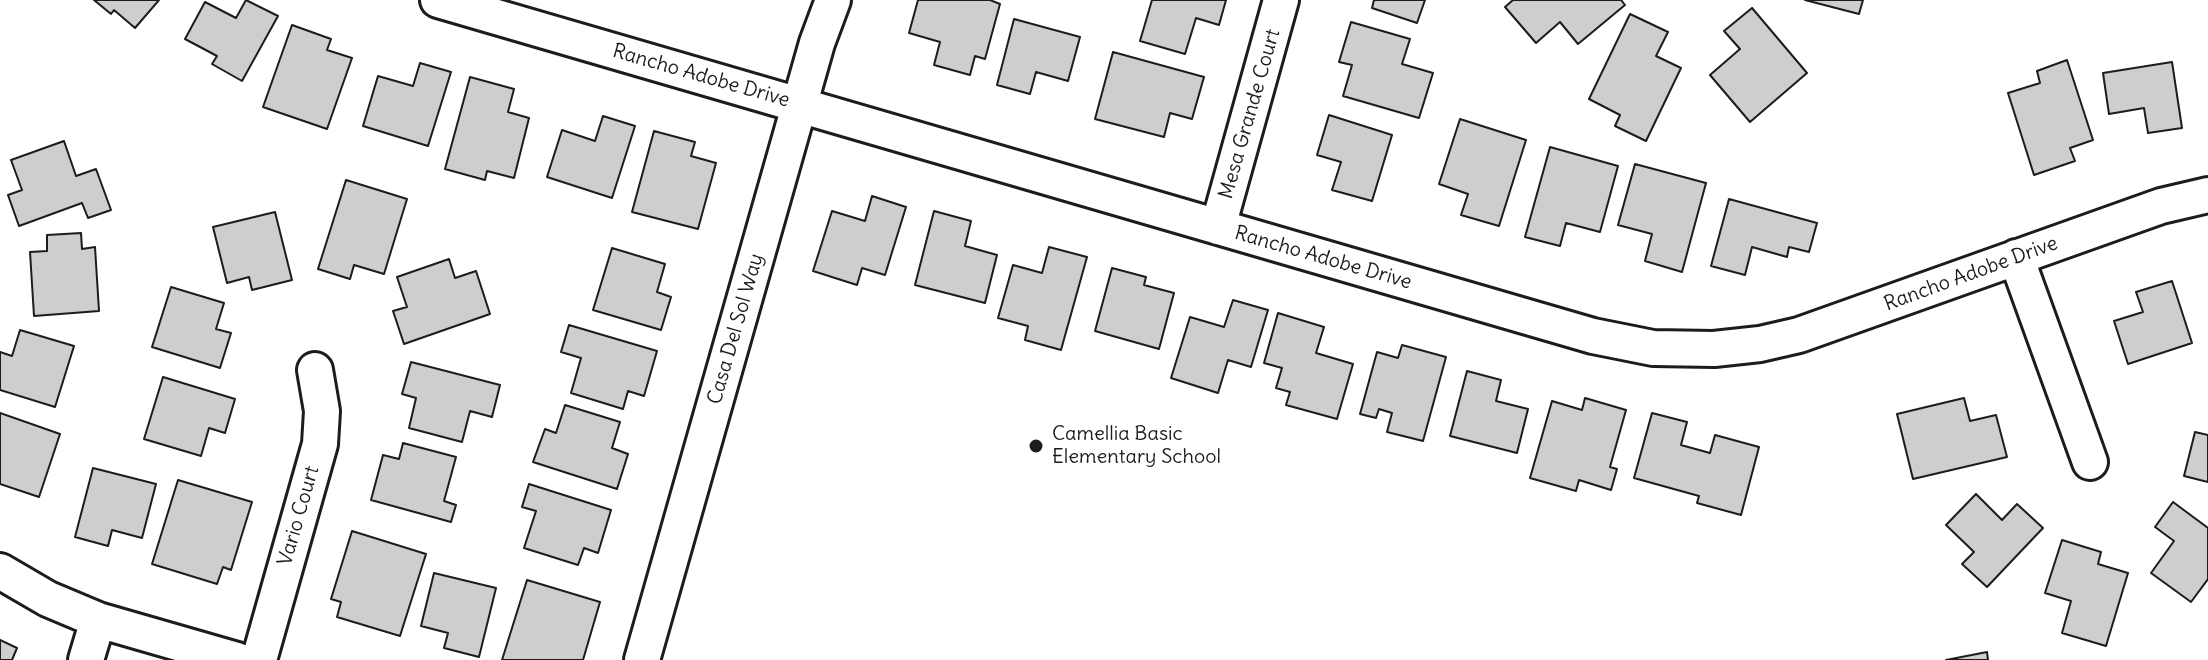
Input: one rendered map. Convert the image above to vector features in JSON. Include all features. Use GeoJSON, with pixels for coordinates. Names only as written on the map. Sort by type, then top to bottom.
{"type":"FeatureCollection","features":[{"type":"Feature","properties":{"kind":"street","name":"Rancho Adobe Drive"},"geometry":{"type":"LineString","coordinates":[[438,0],[1593,336],[1653,348],[1714,349],[1760,344],[1799,335],[2161,206],[2208,195]]}},
{"type":"Feature","properties":{"kind":"street","name":"Casa Del Sol Way"},"geometry":{"type":"LineString","coordinates":[[642,660],[817,43],[833,0]]}},
{"type":"Feature","properties":{"kind":"street","name":"Mesa Grande Court"},"geometry":{"type":"LineString","coordinates":[[1218,227],[1281,0]]}},
{"type":"Feature","properties":{"kind":"street"},"geometry":{"type":"LineString","coordinates":[[2016,257],[2090,462]]}},
{"type":"Feature","properties":{"kind":"street","name":"Vario Court"},"geometry":{"type":"LineString","coordinates":[[259,660],[320,444],[322,411],[315,370]]}},
{"type":"Feature","properties":{"kind":"street"},"geometry":{"type":"LineString","coordinates":[[0,571],[48,599],[98,620],[237,660]]}},
{"type":"Feature","properties":{"kind":"street"},"geometry":{"type":"LineString","coordinates":[[86,660],[98,620]]}},
{"type":"Feature","properties":{"kind":"building"},"geometry":{"type":"Polygon","coordinates":[[[94,0],[159,0],[135,28],[114,10],[111,14],[94,0]]]}},
{"type":"Feature","properties":{"kind":"building"},"geometry":{"type":"Polygon","coordinates":[[[246,0],[278,16],[242,81],[212,64],[217,56],[185,39],[205,2],[236,18],[246,0]]]}},
{"type":"Feature","properties":{"kind":"building"},"geometry":{"type":"Polygon","coordinates":[[[918,0],[990,0],[1000,4],[985,59],[975,56],[970,75],[934,65],[940,42],[909,33],[918,0]]]}},
{"type":"Feature","properties":{"kind":"building"},"geometry":{"type":"Polygon","coordinates":[[[1152,0],[1226,0],[1219,25],[1196,18],[1185,54],[1140,41],[1152,0]]]}},
{"type":"Feature","properties":{"kind":"building"},"geometry":{"type":"Polygon","coordinates":[[[1374,0],[1425,0],[1417,23],[1372,8],[1374,0]]]}},
{"type":"Feature","properties":{"kind":"building"},"geometry":{"type":"Polygon","coordinates":[[[1513,0],[1621,0],[1625,5],[1578,44],[1560,22],[1536,43],[1505,7],[1513,0]]]}},
{"type":"Feature","properties":{"kind":"building"},"geometry":{"type":"Polygon","coordinates":[[[1805,0],[1863,0],[1859,14],[1805,0]]]}},
{"type":"Feature","properties":{"kind":"building"},"geometry":{"type":"Polygon","coordinates":[[[1752,8],[1807,73],[1750,122],[1710,75],[1740,49],[1724,31],[1752,8]]]}},
{"type":"Feature","properties":{"kind":"building"},"geometry":{"type":"Polygon","coordinates":[[[1630,14],[1668,32],[1656,56],[1681,68],[1646,141],[1615,126],[1620,115],[1589,99],[1630,14]]]}},
{"type":"Feature","properties":{"kind":"building"},"geometry":{"type":"Polygon","coordinates":[[[1014,19],[1080,37],[1068,81],[1036,72],[1030,94],[997,85],[1014,19]]]}},
{"type":"Feature","properties":{"kind":"building"},"geometry":{"type":"Polygon","coordinates":[[[1351,22],[1410,39],[1402,64],[1433,73],[1419,118],[1343,96],[1352,65],[1339,62],[1351,22]]]}},
{"type":"Feature","properties":{"kind":"building"},"geometry":{"type":"Polygon","coordinates":[[[292,25],[331,39],[327,50],[352,58],[327,129],[263,107],[292,25]]]}},
{"type":"Feature","properties":{"kind":"building"},"geometry":{"type":"Polygon","coordinates":[[[1113,52],[1204,77],[1192,119],[1170,113],[1164,137],[1095,119],[1113,52]]]}},
{"type":"Feature","properties":{"kind":"building"},"geometry":{"type":"Polygon","coordinates":[[[2067,60],[2093,140],[2070,148],[2075,161],[2034,175],[2008,93],[2040,83],[2037,71],[2067,60]]]}},
{"type":"Feature","properties":{"kind":"building"},"geometry":{"type":"Polygon","coordinates":[[[2172,62],[2182,128],[2148,133],[2144,108],[2109,114],[2103,73],[2172,62]]]}},
{"type":"Feature","properties":{"kind":"building"},"geometry":{"type":"Polygon","coordinates":[[[420,63],[451,72],[428,146],[363,126],[378,76],[413,86],[420,63]]]}},
{"type":"Feature","properties":{"kind":"building"},"geometry":{"type":"Polygon","coordinates":[[[470,77],[514,89],[508,112],[529,118],[514,178],[487,171],[485,180],[445,169],[470,77]]]}},
{"type":"Feature","properties":{"kind":"building"},"geometry":{"type":"Polygon","coordinates":[[[1329,115],[1392,135],[1372,201],[1332,190],[1341,162],[1317,155],[1329,115]]]}},
{"type":"Feature","properties":{"kind":"building"},"geometry":{"type":"Polygon","coordinates":[[[603,116],[635,126],[612,198],[547,177],[562,130],[595,141],[603,116]]]}},
{"type":"Feature","properties":{"kind":"building"},"geometry":{"type":"Polygon","coordinates":[[[1460,119],[1526,140],[1499,226],[1461,215],[1468,194],[1439,184],[1460,119]]]}},
{"type":"Feature","properties":{"kind":"building"},"geometry":{"type":"Polygon","coordinates":[[[654,131],[695,142],[691,156],[716,163],[698,229],[632,212],[654,131]]]}},
{"type":"Feature","properties":{"kind":"building"},"geometry":{"type":"Polygon","coordinates":[[[64,141],[76,176],[96,169],[111,210],[88,218],[82,203],[19,226],[8,195],[22,190],[11,160],[64,141]]]}},
{"type":"Feature","properties":{"kind":"building"},"geometry":{"type":"Polygon","coordinates":[[[1550,147],[1618,166],[1600,232],[1566,223],[1560,246],[1525,237],[1550,147]]]}},
{"type":"Feature","properties":{"kind":"building"},"geometry":{"type":"Polygon","coordinates":[[[1635,164],[1706,183],[1682,272],[1645,261],[1652,234],[1618,225],[1635,164]]]}},
{"type":"Feature","properties":{"kind":"building"},"geometry":{"type":"Polygon","coordinates":[[[346,180],[407,199],[384,274],[354,265],[350,279],[318,269],[346,180]]]}},
{"type":"Feature","properties":{"kind":"building"},"geometry":{"type":"Polygon","coordinates":[[[872,196],[906,207],[885,275],[862,268],[857,285],[813,271],[832,211],[865,221],[872,196]]]}},
{"type":"Feature","properties":{"kind":"building"},"geometry":{"type":"Polygon","coordinates":[[[1729,199],[1817,223],[1809,252],[1789,247],[1787,257],[1752,247],[1745,275],[1711,266],[1729,199]]]}},
{"type":"Feature","properties":{"kind":"building"},"geometry":{"type":"Polygon","coordinates":[[[934,211],[971,221],[965,246],[997,255],[985,303],[915,285],[934,211]]]}},
{"type":"Feature","properties":{"kind":"building"},"geometry":{"type":"Polygon","coordinates":[[[275,212],[292,280],[252,290],[249,277],[227,283],[213,227],[275,212]]]}},
{"type":"Feature","properties":{"kind":"building"},"geometry":{"type":"Polygon","coordinates":[[[81,233],[82,249],[95,247],[99,311],[34,316],[30,252],[47,251],[47,235],[81,233]]]}},
{"type":"Feature","properties":{"kind":"building"},"geometry":{"type":"Polygon","coordinates":[[[1049,247],[1087,257],[1061,350],[1025,340],[1028,326],[998,318],[1013,265],[1042,273],[1049,247]]]}},
{"type":"Feature","properties":{"kind":"building"},"geometry":{"type":"Polygon","coordinates":[[[612,248],[665,264],[657,292],[671,297],[661,330],[593,310],[612,248]]]}},
{"type":"Feature","properties":{"kind":"building"},"geometry":{"type":"Polygon","coordinates":[[[449,259],[455,278],[476,271],[490,314],[404,344],[393,311],[407,307],[397,277],[449,259]]]}},
{"type":"Feature","properties":{"kind":"building"},"geometry":{"type":"Polygon","coordinates":[[[1112,268],[1146,277],[1144,285],[1174,293],[1159,349],[1095,331],[1112,268]]]}},
{"type":"Feature","properties":{"kind":"building"},"geometry":{"type":"Polygon","coordinates":[[[2172,281],[2192,343],[2128,364],[2114,321],[2143,312],[2136,292],[2172,281]]]}},
{"type":"Feature","properties":{"kind":"building"},"geometry":{"type":"Polygon","coordinates":[[[171,287],[224,303],[216,329],[231,333],[220,368],[152,347],[171,287]]]}},
{"type":"Feature","properties":{"kind":"building"},"geometry":{"type":"Polygon","coordinates":[[[1233,300],[1268,310],[1251,367],[1228,360],[1218,393],[1171,378],[1190,317],[1224,327],[1233,300]]]}},
{"type":"Feature","properties":{"kind":"building"},"geometry":{"type":"Polygon","coordinates":[[[1278,313],[1324,327],[1316,353],[1353,364],[1337,419],[1286,405],[1290,392],[1276,388],[1282,368],[1264,363],[1278,313]]]}},
{"type":"Feature","properties":{"kind":"building"},"geometry":{"type":"Polygon","coordinates":[[[569,325],[657,351],[644,396],[628,391],[623,409],[571,393],[581,358],[561,352],[569,325]]]}},
{"type":"Feature","properties":{"kind":"building"},"geometry":{"type":"Polygon","coordinates":[[[20,330],[74,346],[55,407],[0,390],[0,352],[12,356],[20,330]]]}},
{"type":"Feature","properties":{"kind":"building"},"geometry":{"type":"Polygon","coordinates":[[[1402,345],[1446,357],[1423,441],[1387,432],[1392,413],[1379,409],[1376,418],[1360,414],[1377,352],[1398,358],[1402,345]]]}},
{"type":"Feature","properties":{"kind":"building"},"geometry":{"type":"Polygon","coordinates":[[[411,362],[500,385],[492,417],[470,411],[462,442],[409,428],[416,398],[402,394],[411,362]]]}},
{"type":"Feature","properties":{"kind":"building"},"geometry":{"type":"Polygon","coordinates":[[[1467,371],[1501,380],[1496,401],[1528,409],[1517,453],[1450,436],[1467,371]]]}},
{"type":"Feature","properties":{"kind":"building"},"geometry":{"type":"Polygon","coordinates":[[[163,377],[235,399],[225,433],[209,428],[201,456],[144,439],[163,377]]]}},
{"type":"Feature","properties":{"kind":"building"},"geometry":{"type":"Polygon","coordinates":[[[1585,398],[1626,410],[1610,467],[1617,469],[1611,490],[1579,480],[1576,491],[1530,478],[1552,401],[1582,410],[1585,398]]]}},
{"type":"Feature","properties":{"kind":"building"},"geometry":{"type":"Polygon","coordinates":[[[1964,398],[1970,421],[1996,415],[2007,457],[1913,479],[1897,414],[1964,398]]]}},
{"type":"Feature","properties":{"kind":"building"},"geometry":{"type":"Polygon","coordinates":[[[565,405],[620,422],[612,448],[628,454],[617,489],[533,462],[545,429],[556,433],[565,405]]]}},
{"type":"Feature","properties":{"kind":"building"},"geometry":{"type":"Polygon","coordinates":[[[0,413],[60,434],[39,497],[0,484],[0,413]]]}},
{"type":"Feature","properties":{"kind":"building"},"geometry":{"type":"Polygon","coordinates":[[[1652,413],[1687,422],[1681,445],[1710,453],[1715,435],[1759,447],[1741,515],[1697,503],[1699,496],[1634,478],[1652,413]]]}},
{"type":"Feature","properties":{"kind":"building"},"geometry":{"type":"Polygon","coordinates":[[[2195,432],[2208,435],[2208,482],[2184,476],[2195,432]]]}},
{"type":"Feature","properties":{"kind":"building"},"geometry":{"type":"Polygon","coordinates":[[[403,443],[456,457],[444,501],[456,505],[451,522],[371,500],[383,455],[399,459],[403,443]]]}},
{"type":"Feature","properties":{"kind":"building"},"geometry":{"type":"Polygon","coordinates":[[[93,468],[156,484],[142,538],[112,530],[108,546],[75,537],[93,468]]]}},
{"type":"Feature","properties":{"kind":"building"},"geometry":{"type":"Polygon","coordinates":[[[178,480],[252,502],[231,570],[223,567],[217,584],[152,564],[178,480]]]}},
{"type":"Feature","properties":{"kind":"building"},"geometry":{"type":"Polygon","coordinates":[[[529,484],[611,510],[598,553],[584,548],[578,565],[524,548],[536,511],[522,507],[529,484]]]}},
{"type":"Feature","properties":{"kind":"building"},"geometry":{"type":"Polygon","coordinates":[[[1976,494],[2002,520],[2017,504],[2043,528],[1987,587],[1962,564],[1974,552],[1946,525],[1976,494]]]}},
{"type":"Feature","properties":{"kind":"building"},"geometry":{"type":"Polygon","coordinates":[[[2173,502],[2208,528],[2208,579],[2191,602],[2151,573],[2174,541],[2155,527],[2173,502]]]}},
{"type":"Feature","properties":{"kind":"building"},"geometry":{"type":"Polygon","coordinates":[[[352,531],[426,554],[400,636],[337,617],[341,602],[331,599],[352,531]]]}},
{"type":"Feature","properties":{"kind":"building"},"geometry":{"type":"Polygon","coordinates":[[[2062,540],[2101,552],[2098,564],[2128,573],[2106,646],[2062,633],[2071,601],[2045,593],[2062,540]]]}},
{"type":"Feature","properties":{"kind":"building"},"geometry":{"type":"Polygon","coordinates":[[[434,573],[496,588],[479,657],[444,648],[448,633],[421,626],[434,573]]]}},
{"type":"Feature","properties":{"kind":"building"},"geometry":{"type":"Polygon","coordinates":[[[527,580],[600,602],[583,660],[502,660],[527,580]]]}},
{"type":"Feature","properties":{"kind":"building"},"geometry":{"type":"Polygon","coordinates":[[[0,640],[17,648],[12,660],[0,660],[0,640]]]}},
{"type":"Feature","properties":{"kind":"building"},"geometry":{"type":"Polygon","coordinates":[[[1987,652],[1988,660],[1946,660],[1987,652]]]}},
{"type":"Feature","properties":{"kind":"place","name":"Camellia Basic Elementary School"},"geometry":{"type":"Point","coordinates":[1036,446]}}]}
